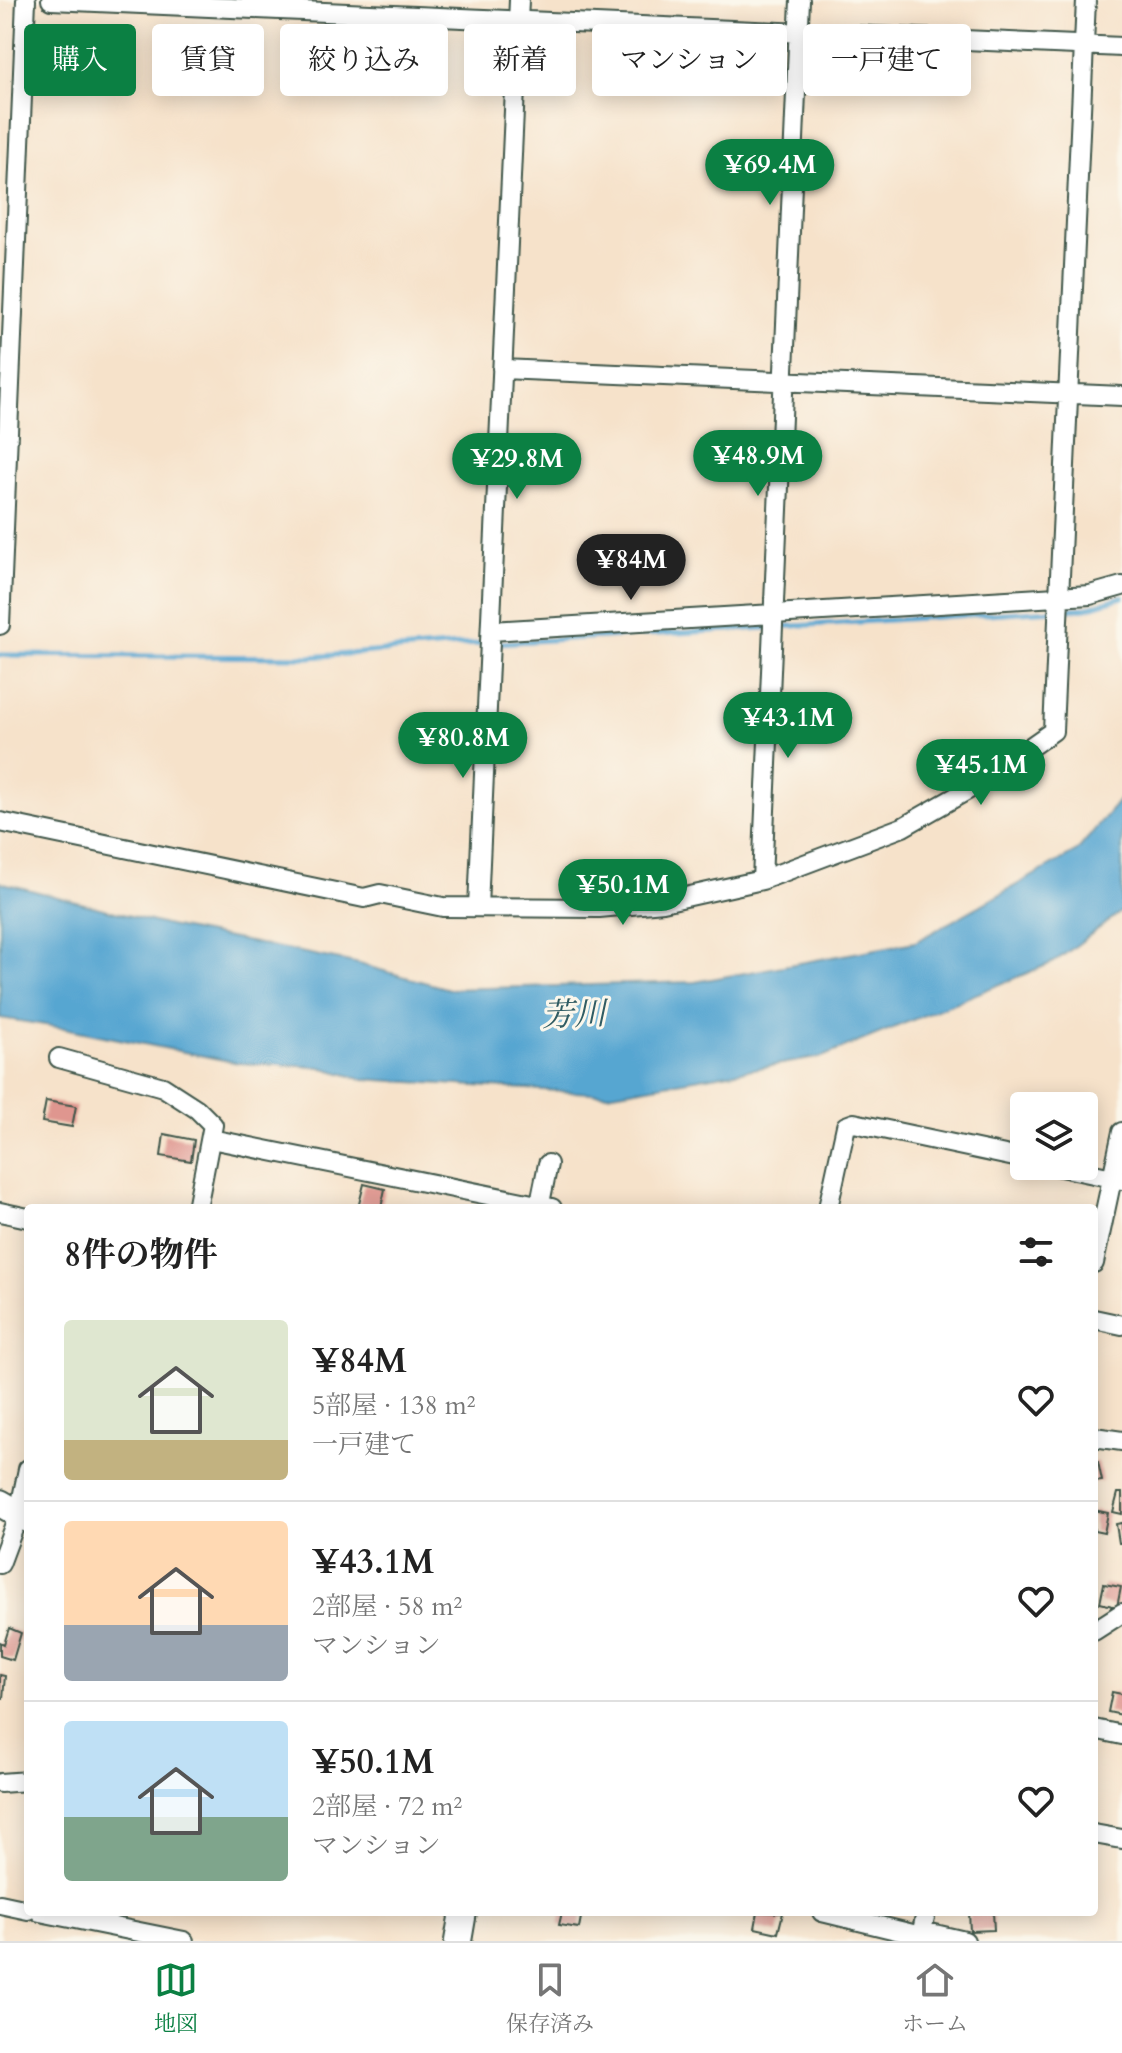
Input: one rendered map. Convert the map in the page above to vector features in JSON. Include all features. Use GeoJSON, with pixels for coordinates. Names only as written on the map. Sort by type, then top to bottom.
{"type":"FeatureCollection","features":[{"type":"Feature","properties":{"kind":"street"},"geometry":{"type":"LineString","coordinates":[[0,625],[3,461],[26,0]]}},
{"type":"Feature","properties":{"kind":"street"},"geometry":{"type":"LineString","coordinates":[[51,0],[231,3],[799,34],[1122,47]]}},
{"type":"Feature","properties":{"kind":"street"},"geometry":{"type":"LineString","coordinates":[[478,907],[519,0]]}},
{"type":"Feature","properties":{"kind":"street"},"geometry":{"type":"LineString","coordinates":[[762,880],[800,0]]}},
{"type":"Feature","properties":{"kind":"street"},"geometry":{"type":"LineString","coordinates":[[0,822],[364,898],[380,894],[443,907],[572,909],[663,902],[762,880],[903,827],[973,787],[1053,731],[1086,0]]}},
{"type":"Feature","properties":{"kind":"street"},"geometry":{"type":"LineString","coordinates":[[502,369],[1122,396]]}},
{"type":"Feature","properties":{"kind":"street"},"geometry":{"type":"LineString","coordinates":[[491,632],[1060,598],[1090,595],[1122,586]]}},
{"type":"Feature","properties":{"kind":"street"},"geometry":{"type":"LineString","coordinates":[[59,1058],[163,1087],[197,1109],[213,1125],[198,1204]]}},
{"type":"Feature","properties":{"kind":"street"},"geometry":{"type":"LineString","coordinates":[[829,1204],[846,1126],[854,1123],[1010,1156]]}},
{"type":"Feature","properties":{"kind":"street"},"geometry":{"type":"LineString","coordinates":[[1098,1248],[1117,1179],[1122,1132]]}},
{"type":"Feature","properties":{"kind":"street"},"geometry":{"type":"LineString","coordinates":[[211,1139],[528,1204]]}},
{"type":"Feature","properties":{"kind":"street"},"geometry":{"type":"LineString","coordinates":[[543,1204],[548,1164]]}},
{"type":"Feature","properties":{"kind":"street"},"geometry":{"type":"LineString","coordinates":[[0,1212],[24,1217]]}},
{"type":"Feature","properties":{"kind":"street"},"geometry":{"type":"LineString","coordinates":[[1098,1320],[1122,1325]]}},
{"type":"Feature","properties":{"kind":"street"},"geometry":{"type":"LineString","coordinates":[[1098,1438],[1122,1441]]}},
{"type":"Feature","properties":{"kind":"street"},"geometry":{"type":"LineString","coordinates":[[0,1564],[24,1483]]}},
{"type":"Feature","properties":{"kind":"street"},"geometry":{"type":"LineString","coordinates":[[1098,1628],[1122,1613]]}},
{"type":"Feature","properties":{"kind":"street"},"geometry":{"type":"LineString","coordinates":[[1098,1730],[1122,1735]]}},
{"type":"Feature","properties":{"kind":"street"},"geometry":{"type":"LineString","coordinates":[[0,1783],[24,1781]]}},
{"type":"Feature","properties":{"kind":"street"},"geometry":{"type":"LineString","coordinates":[[1098,1835],[1122,1839]]}},
{"type":"Feature","properties":{"kind":"street"},"geometry":{"type":"LineString","coordinates":[[0,1904],[24,1909]]}},
{"type":"Feature","properties":{"kind":"street"},"geometry":{"type":"LineString","coordinates":[[60,1916],[184,1941]]}},
{"type":"Feature","properties":{"kind":"street"},"geometry":{"type":"LineString","coordinates":[[458,1941],[462,1916]]}},
{"type":"Feature","properties":{"kind":"street"},"geometry":{"type":"LineString","coordinates":[[838,1916],[921,1936],[965,1941]]}},
{"type":"Feature","properties":{"kind":"street"},"geometry":{"type":"LineString","coordinates":[[921,1936],[925,1916]]}},
{"type":"Feature","properties":{"kind":"water","name":"芳川"},"geometry":{"type":"Polygon","coordinates":[[[1122,797],[1122,911],[1054,962],[822,1057],[607,1094],[362,1079],[320,1067],[239,1063],[0,1018],[0,882],[169,926],[355,963],[449,989],[695,982],[915,942],[1077,851],[1122,797]]]}},
{"type":"Feature","properties":{"kind":"building"},"geometry":{"type":"Polygon","coordinates":[[[46,1101],[76,1106],[72,1127],[42,1122],[46,1101]]]}},
{"type":"Feature","properties":{"kind":"building"},"geometry":{"type":"Polygon","coordinates":[[[164,1134],[194,1140],[191,1161],[161,1156],[164,1134]]]}},
{"type":"Feature","properties":{"kind":"building"},"geometry":{"type":"Polygon","coordinates":[[[364,1184],[385,1189],[382,1204],[359,1204],[364,1184]]]}},
{"type":"Feature","properties":{"kind":"building"},"geometry":{"type":"Polygon","coordinates":[[[1118,1493],[1122,1493],[1122,1514],[1113,1512],[1118,1493]]]}},
{"type":"Feature","properties":{"kind":"building"},"geometry":{"type":"Polygon","coordinates":[[[1098,1511],[1108,1513],[1104,1533],[1098,1532],[1098,1511]]]}},
{"type":"Feature","properties":{"kind":"building"},"geometry":{"type":"Polygon","coordinates":[[[1122,1523],[1122,1543],[1119,1543],[1116,1524],[1122,1523]]]}},
{"type":"Feature","properties":{"kind":"building"},"geometry":{"type":"Polygon","coordinates":[[[1104,1584],[1121,1587],[1117,1607],[1100,1603],[1104,1584]]]}},
{"type":"Feature","properties":{"kind":"building"},"geometry":{"type":"Polygon","coordinates":[[[9,1628],[21,1633],[13,1660],[0,1656],[0,1642],[4,1644],[9,1628]]]}},
{"type":"Feature","properties":{"kind":"building"},"geometry":{"type":"Polygon","coordinates":[[[0,1675],[5,1676],[3,1698],[0,1698],[0,1675]]]}},
{"type":"Feature","properties":{"kind":"building"},"geometry":{"type":"Polygon","coordinates":[[[1112,1692],[1122,1694],[1122,1715],[1108,1712],[1112,1692]]]}},
{"type":"Feature","properties":{"kind":"building"},"geometry":{"type":"Polygon","coordinates":[[[561,1916],[581,1916],[579,1928],[559,1925],[561,1916]]]}},
{"type":"Feature","properties":{"kind":"building"},"geometry":{"type":"Polygon","coordinates":[[[757,1916],[782,1916],[778,1933],[755,1928],[757,1916]]]}},
{"type":"Feature","properties":{"kind":"building"},"geometry":{"type":"Polygon","coordinates":[[[969,1916],[993,1916],[994,1930],[970,1931],[969,1916]]]}},
{"type":"Feature","properties":{"kind":"waterway"},"geometry":{"type":"LineString","coordinates":[[777,627],[1086,608],[1122,597]]}},
{"type":"Feature","properties":{"kind":"waterway"},"geometry":{"type":"LineString","coordinates":[[0,655],[309,657],[767,628]]}}]}
